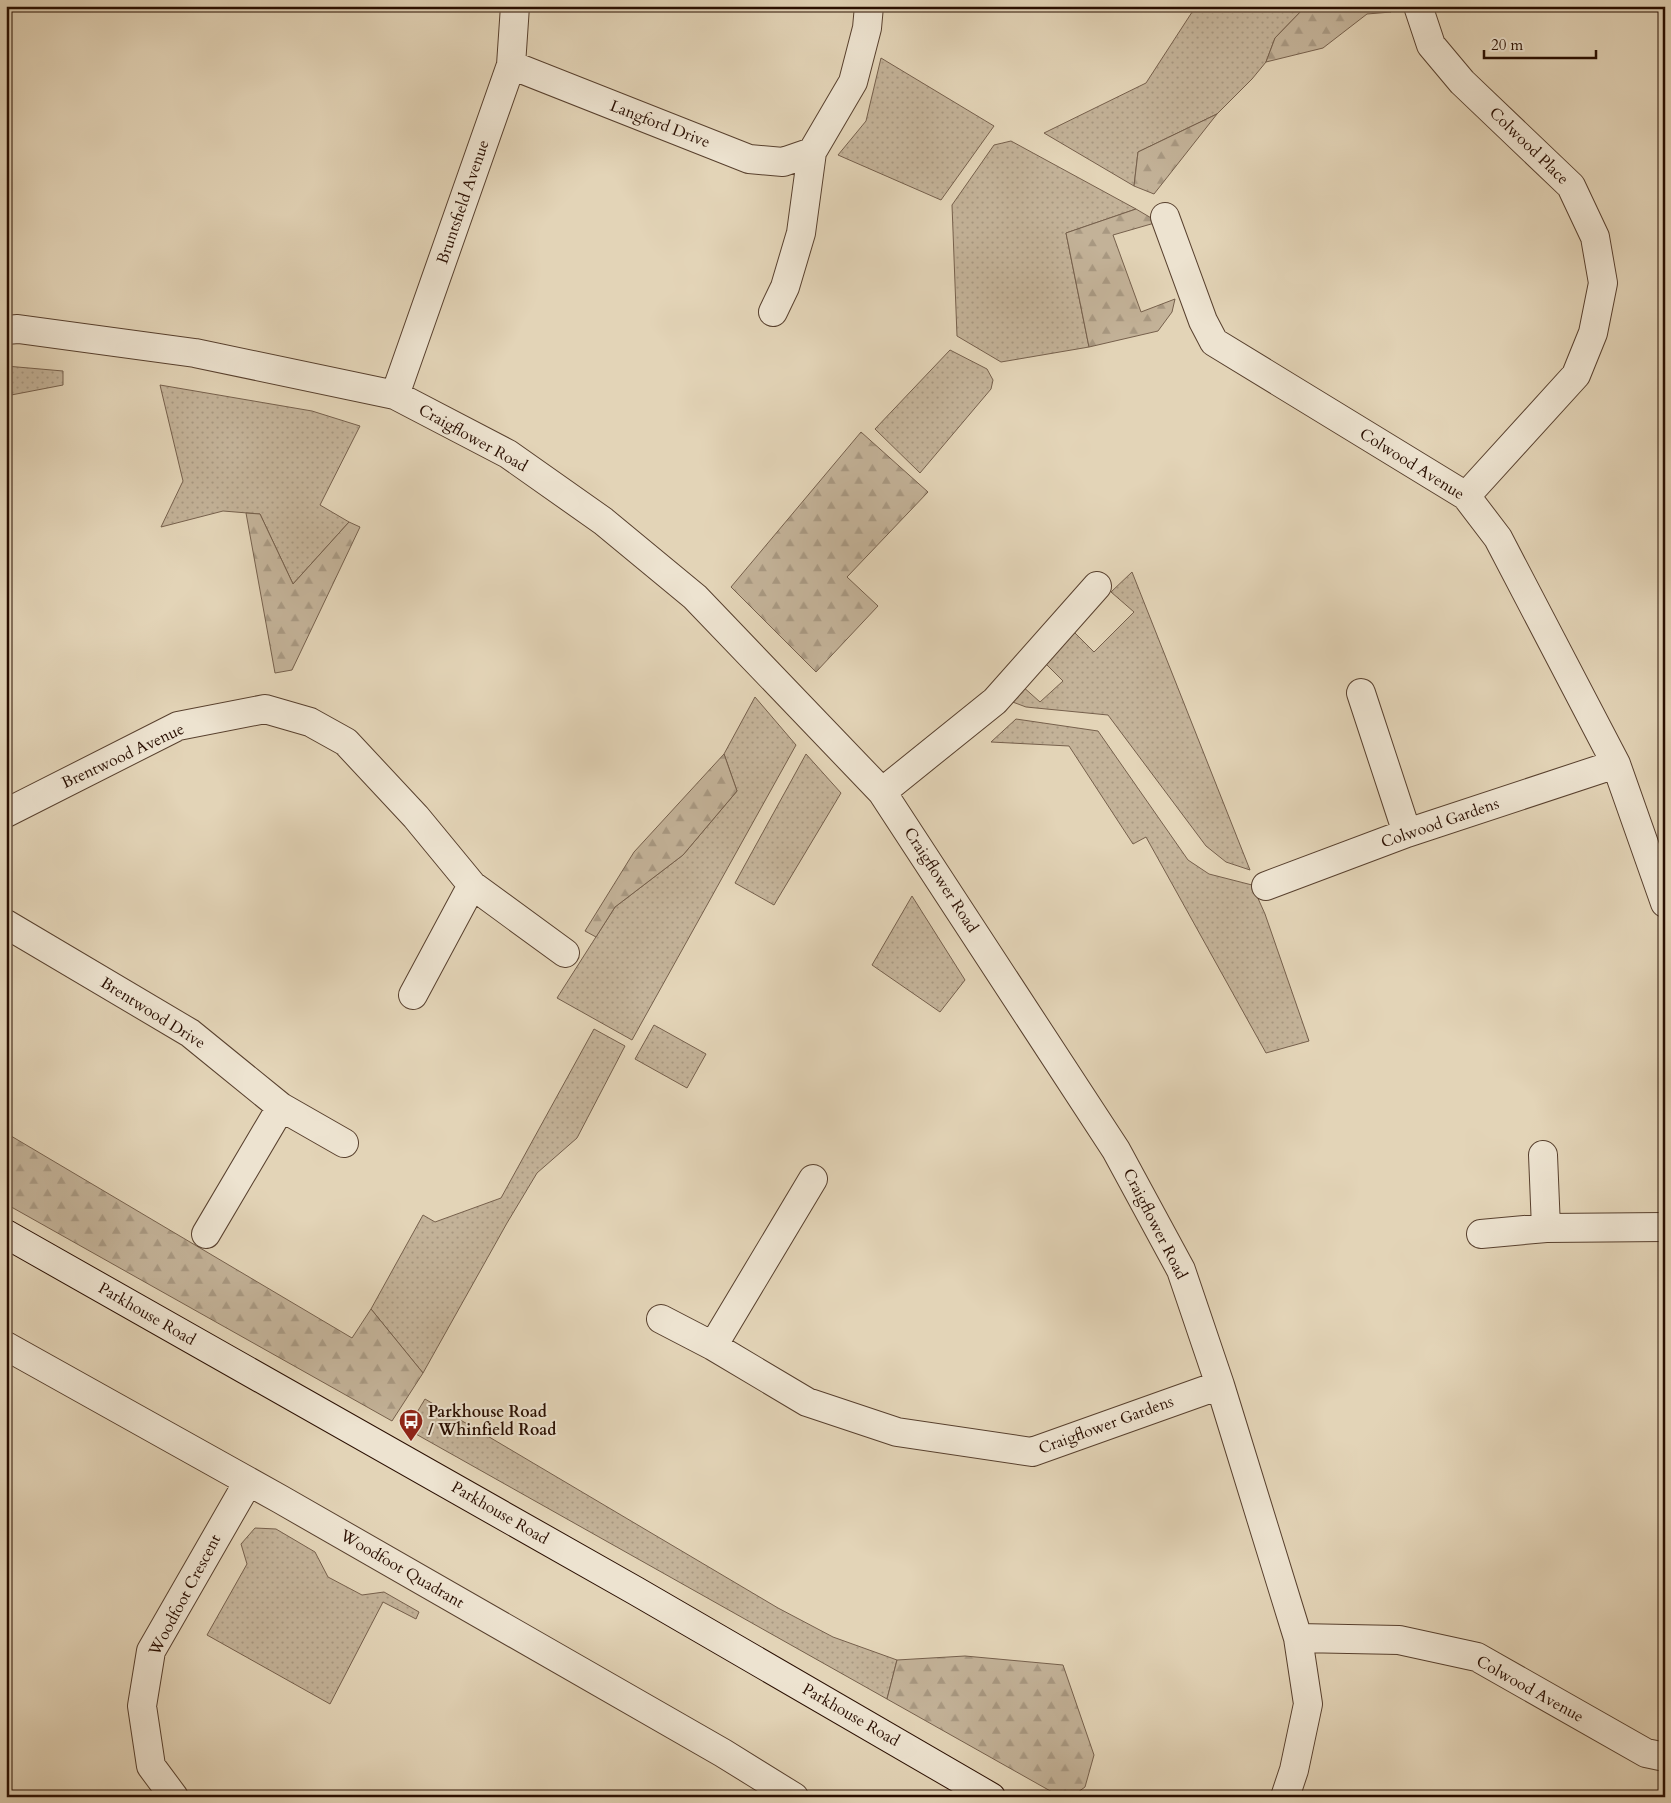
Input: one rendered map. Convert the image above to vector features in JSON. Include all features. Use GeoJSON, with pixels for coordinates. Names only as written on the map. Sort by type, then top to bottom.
{"type":"FeatureCollection","features":[{"type":"Feature","properties":{"kind":"street","name":"Bruntsfield Avenue"},"geometry":{"type":"LineString","coordinates":[[395,395],[511,65],[515,6]]}},
{"type":"Feature","properties":{"kind":"street"},"geometry":{"type":"LineString","coordinates":[[774,312],[785,288],[801,233],[812,152],[853,82],[867,28],[869,6]]}},
{"type":"Feature","properties":{"kind":"street","name":"Colwood Place"},"geometry":{"type":"LineString","coordinates":[[1418,6],[1431,45],[1462,82],[1571,186],[1595,237],[1603,283],[1593,333],[1576,375],[1466,496]]}},
{"type":"Feature","properties":{"kind":"street","name":"Langford Drive"},"geometry":{"type":"LineString","coordinates":[[511,65],[749,159],[783,162],[812,152]]}},
{"type":"Feature","properties":{"kind":"street","name":"Colwood Avenue"},"geometry":{"type":"LineString","coordinates":[[1165,217],[1203,321],[1214,342],[1466,496],[1498,538],[1616,764],[1665,903]]}},
{"type":"Feature","properties":{"kind":"street","name":"Craigflower Road"},"geometry":{"type":"LineString","coordinates":[[6,330],[18,329],[195,353],[395,395],[508,454],[610,527],[695,597],[882,792],[1116,1150],[1181,1270],[1220,1384],[1298,1638],[1308,1704],[1294,1770],[1286,1797]]}},
{"type":"Feature","properties":{"kind":"street"},"geometry":{"type":"LineString","coordinates":[[882,792],[995,701],[1097,586]]}},
{"type":"Feature","properties":{"kind":"street"},"geometry":{"type":"LineString","coordinates":[[1361,693],[1407,833]]}},
{"type":"Feature","properties":{"kind":"street","name":"Brentwood Avenue"},"geometry":{"type":"LineString","coordinates":[[6,813],[178,726],[265,709],[310,722],[346,742],[416,817],[472,885],[565,953]]}},
{"type":"Feature","properties":{"kind":"street","name":"Colwood Gardens"},"geometry":{"type":"LineString","coordinates":[[1266,886],[1407,833],[1616,764]]}},
{"type":"Feature","properties":{"kind":"street"},"geometry":{"type":"LineString","coordinates":[[414,995],[472,885]]}},
{"type":"Feature","properties":{"kind":"street","name":"Brentwood Drive"},"geometry":{"type":"LineString","coordinates":[[6,924],[190,1033],[281,1107],[344,1143]]}},
{"type":"Feature","properties":{"kind":"street"},"geometry":{"type":"LineString","coordinates":[[206,1234],[281,1107]]}},
{"type":"Feature","properties":{"kind":"street"},"geometry":{"type":"LineString","coordinates":[[1544,1155],[1546,1228]]}},
{"type":"Feature","properties":{"kind":"street"},"geometry":{"type":"LineString","coordinates":[[713,1346],[813,1179]]}},
{"type":"Feature","properties":{"kind":"street"},"geometry":{"type":"LineString","coordinates":[[1481,1234],[1546,1228],[1665,1227]]}},
{"type":"Feature","properties":{"kind":"street","name":"Parkhouse Road"},"geometry":{"type":"LineString","coordinates":[[6,1234],[636,1591],[991,1797]]}},
{"type":"Feature","properties":{"kind":"street","name":"Craigflower Gardens"},"geometry":{"type":"LineString","coordinates":[[660,1319],[713,1346],[807,1402],[888,1429],[1032,1452],[1220,1384]]}},
{"type":"Feature","properties":{"kind":"street","name":"Woodfoot Quadrant"},"geometry":{"type":"LineString","coordinates":[[6,1346],[723,1753],[794,1797]]}},
{"type":"Feature","properties":{"kind":"street","name":"Woodfoot Crescent"},"geometry":{"type":"LineString","coordinates":[[174,1797],[151,1766],[142,1706],[151,1651],[248,1482]]}},
{"type":"Feature","properties":{"kind":"street","name":"Colwood Avenue"},"geometry":{"type":"LineString","coordinates":[[1298,1638],[1399,1640],[1476,1657],[1646,1753],[1665,1757]]}},
{"type":"Feature","properties":{"kind":"green space"},"geometry":{"type":"Polygon","coordinates":[[[1196,6],[1306,6],[1275,38],[1266,62],[1252,79],[1217,114],[1138,152],[1134,186],[1044,133],[1146,83],[1196,6]]]}},
{"type":"Feature","properties":{"kind":"green space"},"geometry":{"type":"Polygon","coordinates":[[[1306,6],[1371,6],[1391,12],[1367,14],[1323,48],[1266,62],[1275,38],[1306,6]]]}},
{"type":"Feature","properties":{"kind":"green space"},"geometry":{"type":"Polygon","coordinates":[[[881,58],[994,126],[941,200],[838,155],[866,121],[881,58]]]}},
{"type":"Feature","properties":{"kind":"green space"},"geometry":{"type":"Polygon","coordinates":[[[1217,114],[1154,194],[1134,186],[1138,152],[1217,114]]]}},
{"type":"Feature","properties":{"kind":"green space"},"geometry":{"type":"Polygon","coordinates":[[[1011,141],[1136,209],[1066,233],[1089,347],[1001,362],[957,336],[952,205],[994,145],[1011,141]]]}},
{"type":"Feature","properties":{"kind":"green space"},"geometry":{"type":"Polygon","coordinates":[[[1136,209],[1158,222],[1113,235],[1141,312],[1175,299],[1172,312],[1158,331],[1089,347],[1066,233],[1136,209]]]}},
{"type":"Feature","properties":{"kind":"green space"},"geometry":{"type":"Polygon","coordinates":[[[950,350],[987,369],[993,380],[991,389],[920,473],[875,429],[950,350]]]}},
{"type":"Feature","properties":{"kind":"green space"},"geometry":{"type":"Polygon","coordinates":[[[6,366],[63,371],[63,385],[6,396],[6,366]]]}},
{"type":"Feature","properties":{"kind":"green space"},"geometry":{"type":"Polygon","coordinates":[[[160,385],[312,411],[360,426],[320,505],[349,522],[293,584],[260,514],[223,511],[161,527],[183,481],[160,385]]]}},
{"type":"Feature","properties":{"kind":"green space"},"geometry":{"type":"Polygon","coordinates":[[[861,432],[928,492],[847,577],[878,606],[816,672],[731,587],[861,432]]]}},
{"type":"Feature","properties":{"kind":"green space"},"geometry":{"type":"Polygon","coordinates":[[[246,513],[260,514],[293,584],[349,522],[360,527],[292,670],[275,673],[246,513]]]}},
{"type":"Feature","properties":{"kind":"green space"},"geometry":{"type":"Polygon","coordinates":[[[1132,572],[1250,870],[1226,862],[1206,846],[1108,715],[1026,707],[1010,701],[1021,685],[1040,702],[1063,681],[1042,660],[1073,631],[1094,652],[1134,612],[1111,592],[1132,572]]]}},
{"type":"Feature","properties":{"kind":"green space"},"geometry":{"type":"Polygon","coordinates":[[[755,697],[796,745],[632,1040],[557,998],[615,907],[683,855],[737,791],[724,754],[755,697]]]}},
{"type":"Feature","properties":{"kind":"green space"},"geometry":{"type":"Polygon","coordinates":[[[1016,719],[1098,731],[1188,860],[1209,874],[1252,885],[1265,914],[1309,1041],[1266,1053],[1146,837],[1133,844],[1069,746],[991,742],[1016,719]]]}},
{"type":"Feature","properties":{"kind":"green space"},"geometry":{"type":"Polygon","coordinates":[[[724,754],[737,791],[683,855],[615,907],[596,937],[585,931],[634,852],[724,754]]]}},
{"type":"Feature","properties":{"kind":"green space"},"geometry":{"type":"Polygon","coordinates":[[[806,754],[841,793],[774,905],[735,883],[806,754]]]}},
{"type":"Feature","properties":{"kind":"green space"},"geometry":{"type":"Polygon","coordinates":[[[912,896],[965,980],[940,1012],[872,965],[912,896]]]}},
{"type":"Feature","properties":{"kind":"green space"},"geometry":{"type":"Polygon","coordinates":[[[654,1025],[706,1054],[687,1088],[635,1059],[654,1025]]]}},
{"type":"Feature","properties":{"kind":"green space"},"geometry":{"type":"Polygon","coordinates":[[[594,1029],[625,1046],[577,1138],[537,1173],[423,1373],[371,1309],[423,1215],[435,1222],[501,1198],[594,1029]]]}},
{"type":"Feature","properties":{"kind":"green space"},"geometry":{"type":"Polygon","coordinates":[[[6,1133],[352,1338],[371,1309],[423,1373],[392,1421],[6,1204],[6,1133]]]}},
{"type":"Feature","properties":{"kind":"green space"},"geometry":{"type":"Polygon","coordinates":[[[425,1399],[778,1608],[833,1637],[897,1660],[887,1699],[407,1429],[425,1399]]]}},
{"type":"Feature","properties":{"kind":"green space"},"geometry":{"type":"Polygon","coordinates":[[[255,1528],[276,1529],[315,1552],[328,1577],[362,1595],[384,1592],[419,1612],[416,1619],[383,1602],[330,1704],[207,1635],[247,1564],[241,1544],[255,1528]]]}},
{"type":"Feature","properties":{"kind":"green space"},"geometry":{"type":"Polygon","coordinates":[[[965,1656],[1063,1665],[1094,1755],[1085,1787],[1071,1797],[1061,1797],[887,1699],[897,1660],[965,1656]]]}},
{"type":"Feature","properties":{"kind":"place","name":"Parkhouse Road / Whinfield Road"},"geometry":{"type":"Point","coordinates":[411,1442]}}]}
